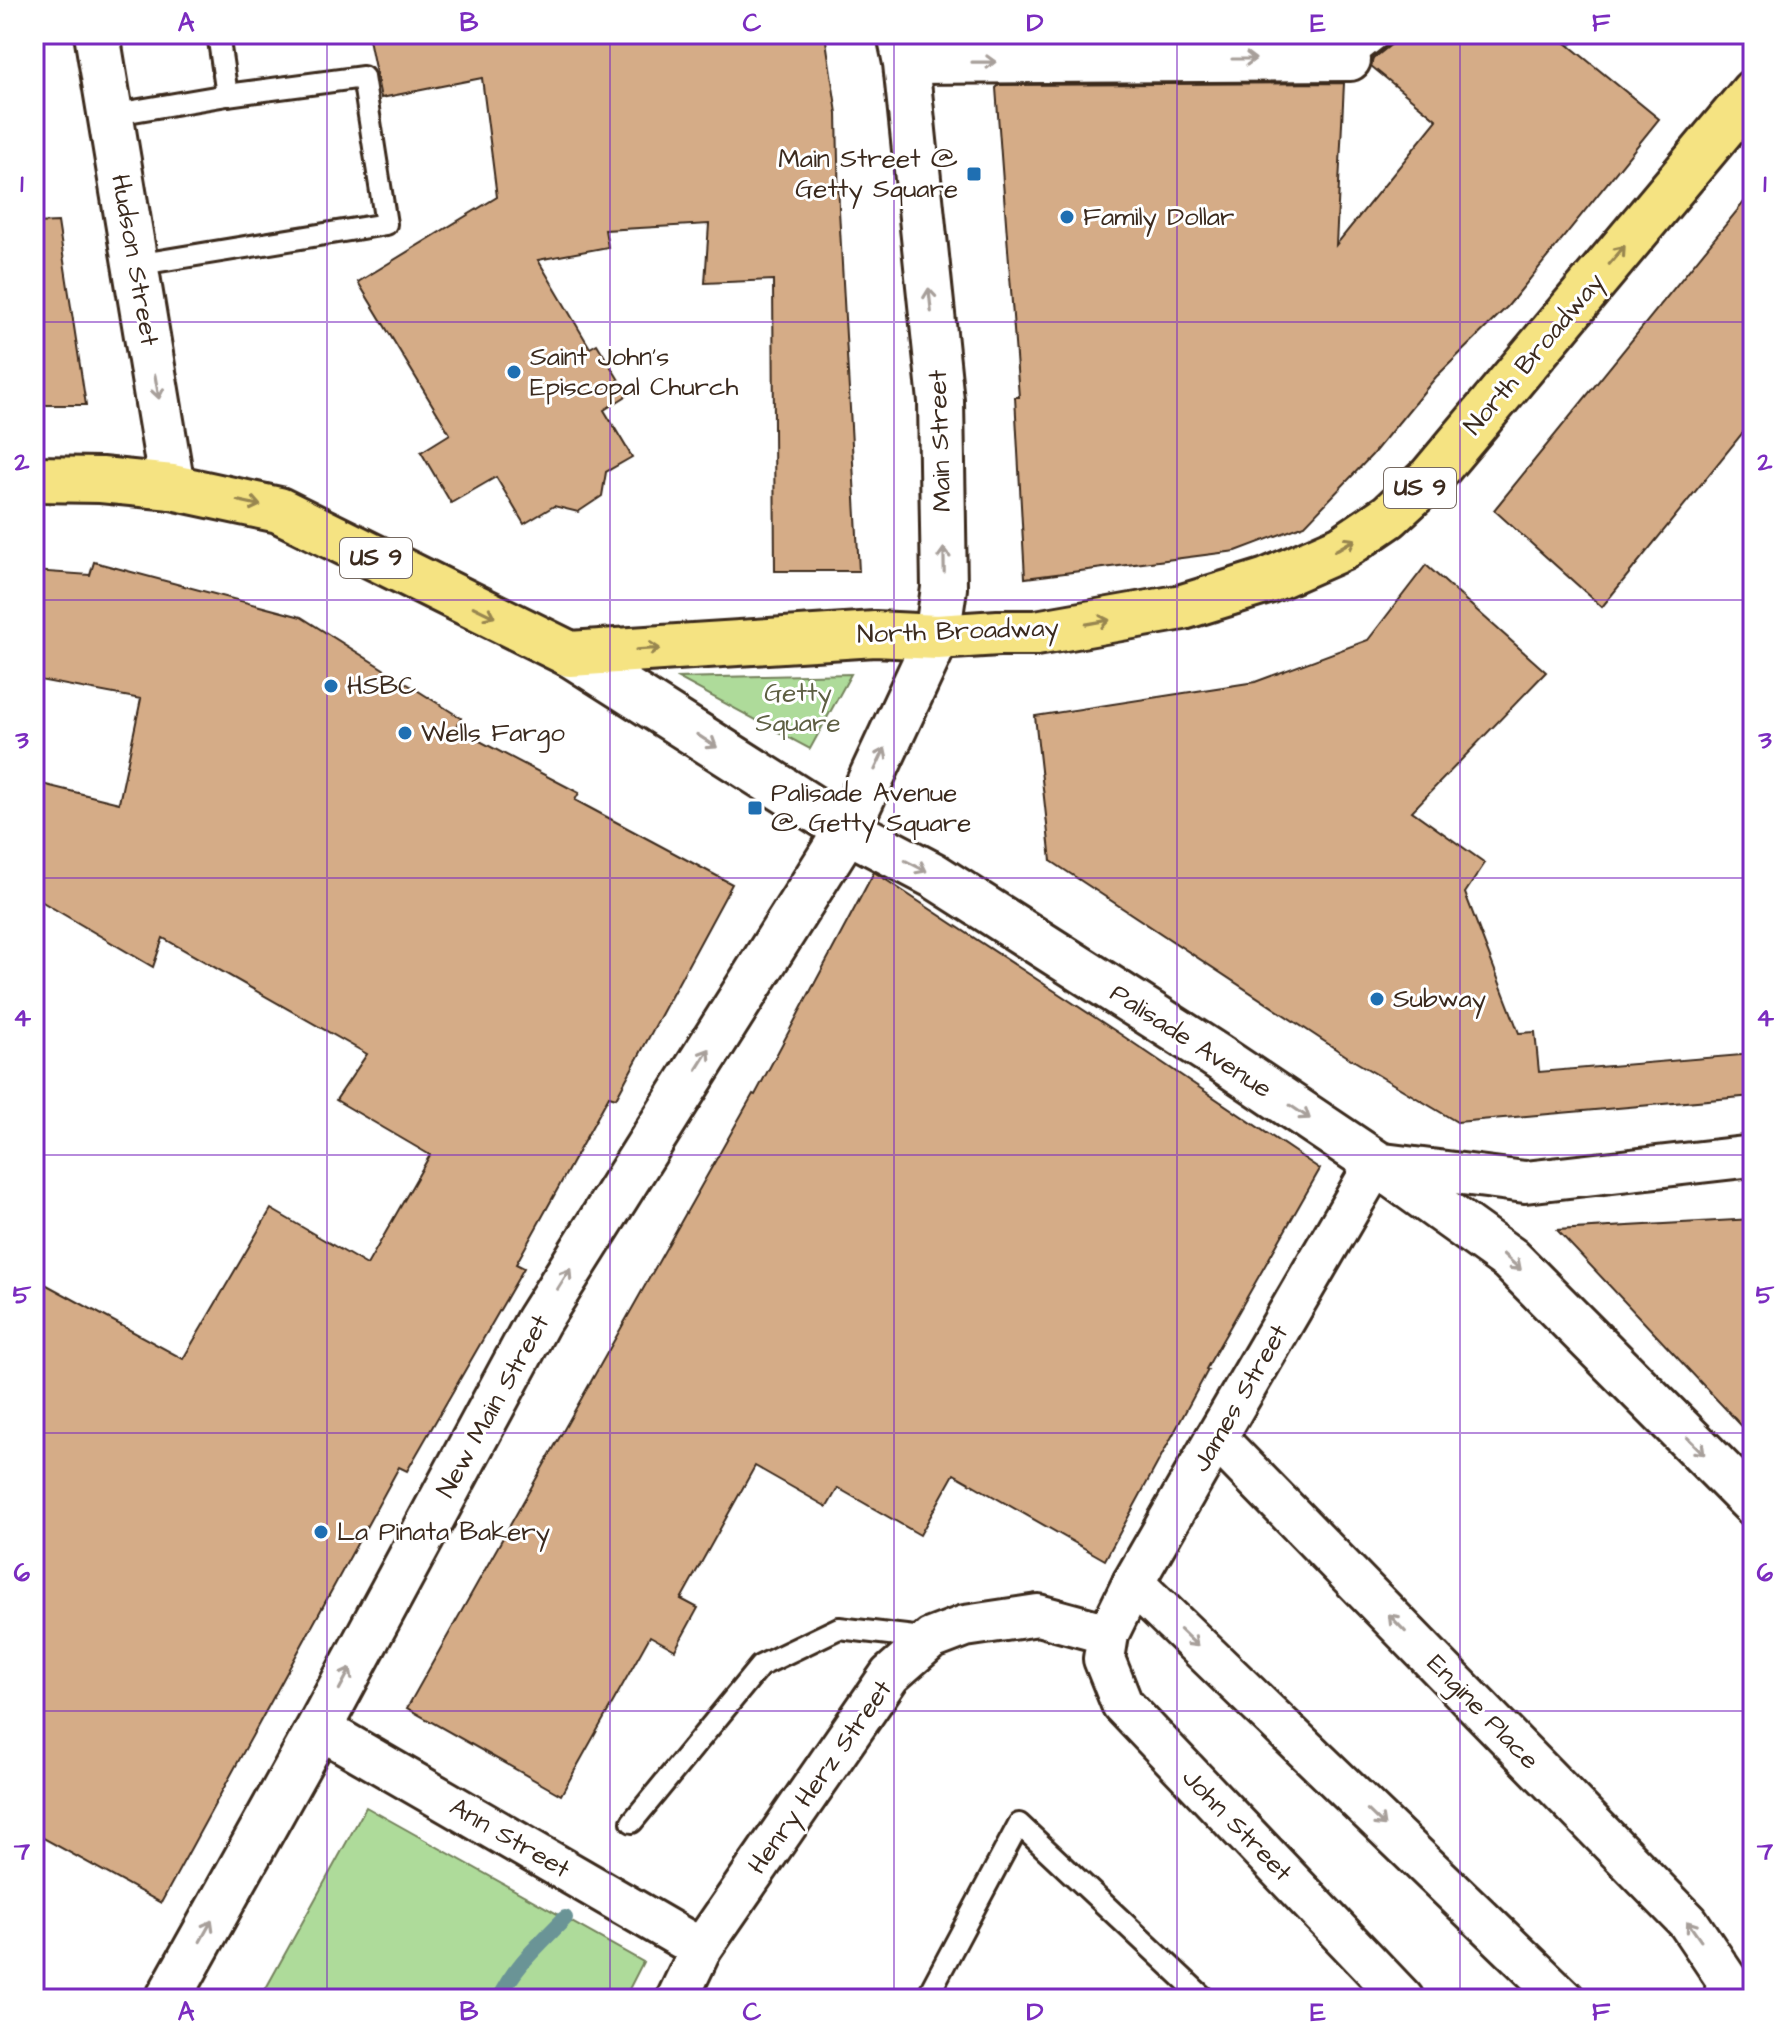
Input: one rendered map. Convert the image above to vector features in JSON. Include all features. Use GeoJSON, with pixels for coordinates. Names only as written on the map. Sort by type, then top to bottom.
{"type":"FeatureCollection","features":[{"type":"Feature","properties":{"kind":"main road","name":"North Broadway"},"geometry":{"type":"LineString","coordinates":[[570,654],[875,634],[937,637],[1036,633],[1183,607],[1267,581],[1342,548],[1389,516],[1431,477],[1753,92]]}},
{"type":"Feature","properties":{"kind":"main road","name":"US 9"},"geometry":{"type":"LineString","coordinates":[[34,479],[101,480],[172,487],[279,510],[570,654]]}},
{"type":"Feature","properties":{"kind":"street","name":"Hudson Street"},"geometry":{"type":"LineString","coordinates":[[97,34],[172,487]]}},
{"type":"Feature","properties":{"kind":"street"},"geometry":{"type":"LineString","coordinates":[[903,48],[1350,60]]}},
{"type":"Feature","properties":{"kind":"street","name":"Main Street"},"geometry":{"type":"LineString","coordinates":[[847,830],[937,637],[944,588],[941,401],[903,48]]}},
{"type":"Feature","properties":{"kind":"street","name":"Palisade Avenue"},"geometry":{"type":"LineString","coordinates":[[570,654],[847,830],[933,875],[1215,1055],[1376,1163],[1510,1259],[1753,1503]]}},
{"type":"Feature","properties":{"kind":"street","name":"New Main Street"},"geometry":{"type":"LineString","coordinates":[[168,1999],[319,1728],[538,1321],[847,830]]}},
{"type":"Feature","properties":{"kind":"street"},"geometry":{"type":"LineString","coordinates":[[1376,1163],[1525,1182],[1753,1156]]}},
{"type":"Feature","properties":{"kind":"street","name":"James Street"},"geometry":{"type":"LineString","coordinates":[[1108,1634],[1133,1583],[1376,1163]]}},
{"type":"Feature","properties":{"kind":"street","name":"Engine Place"},"geometry":{"type":"LineString","coordinates":[[1216,1438],[1688,1922],[1727,1980],[1725,1999]]}},
{"type":"Feature","properties":{"kind":"street"},"geometry":{"type":"LineString","coordinates":[[1133,1583],[1564,1999]]}},
{"type":"Feature","properties":{"kind":"street","name":"Henry Herz Street"},"geometry":{"type":"LineString","coordinates":[[677,1999],[701,1949],[890,1675],[931,1639],[965,1626],[1038,1615],[1108,1634]]}},
{"type":"Feature","properties":{"kind":"street","name":"John Street"},"geometry":{"type":"LineString","coordinates":[[1108,1634],[1104,1659],[1122,1704],[1403,1999]]}},
{"type":"Feature","properties":{"kind":"street","name":"Ann Street"},"geometry":{"type":"LineString","coordinates":[[319,1728],[701,1949]]}},
{"type":"Feature","properties":{"kind":"lane"},"geometry":{"type":"LineString","coordinates":[[218,34],[227,95]]}},
{"type":"Feature","properties":{"kind":"lane"},"geometry":{"type":"LineString","coordinates":[[1350,60],[1383,34]]}},
{"type":"Feature","properties":{"kind":"lane"},"geometry":{"type":"LineString","coordinates":[[110,115],[363,77],[386,224],[135,265]]}},
{"type":"Feature","properties":{"kind":"lane"},"geometry":{"type":"LineString","coordinates":[[632,1822],[760,1666],[839,1628],[931,1639]]}},
{"type":"Feature","properties":{"kind":"lane"},"geometry":{"type":"LineString","coordinates":[[926,1999],[1019,1824],[1205,1999]]}},
{"type":"Feature","properties":{"kind":"green space","name":"Getty Square"},"geometry":{"type":"Polygon","coordinates":[[[851,674],[810,749],[678,678],[851,674]]]}},
{"type":"Feature","properties":{"kind":"green space"},"geometry":{"type":"Polygon","coordinates":[[[366,1807],[643,1962],[624,1999],[260,1999],[366,1807]]]}},
{"type":"Feature","properties":{"kind":"building"},"geometry":{"type":"Polygon","coordinates":[[[368,34],[825,34],[837,113],[839,210],[859,571],[775,571],[773,280],[705,283],[709,224],[605,230],[608,247],[538,260],[590,348],[597,344],[628,395],[604,410],[632,457],[606,472],[602,496],[578,512],[554,506],[524,524],[496,477],[451,503],[421,452],[450,434],[358,282],[497,197],[482,78],[381,98],[368,34]]]}},
{"type":"Feature","properties":{"kind":"building"},"geometry":{"type":"Polygon","coordinates":[[[997,34],[1362,34],[1356,39],[997,39],[997,34]]]}},
{"type":"Feature","properties":{"kind":"building"},"geometry":{"type":"Polygon","coordinates":[[[1396,34],[1555,34],[1659,119],[1508,306],[1436,377],[1372,455],[1305,525],[1236,551],[1025,578],[1015,397],[1019,397],[996,88],[999,85],[1344,83],[1336,245],[1437,120],[1371,66],[1373,59],[1392,44],[1396,34]]]}},
{"type":"Feature","properties":{"kind":"building"},"geometry":{"type":"Polygon","coordinates":[[[1753,191],[1753,420],[1602,607],[1494,510],[1753,191]]]}},
{"type":"Feature","properties":{"kind":"building"},"geometry":{"type":"Polygon","coordinates":[[[58,222],[86,405],[34,405],[34,223],[58,222]]]}},
{"type":"Feature","properties":{"kind":"building"},"geometry":{"type":"Polygon","coordinates":[[[94,562],[301,617],[461,718],[455,728],[579,793],[575,800],[732,884],[616,1098],[609,1096],[516,1264],[524,1268],[407,1471],[399,1467],[161,1903],[34,1833],[34,1278],[183,1359],[271,1209],[367,1265],[430,1155],[336,1100],[367,1054],[163,938],[153,967],[34,897],[34,782],[119,803],[141,699],[34,679],[34,571],[90,575],[94,562]]]}},
{"type":"Feature","properties":{"kind":"building"},"geometry":{"type":"Polygon","coordinates":[[[1426,565],[1546,672],[1412,811],[1485,863],[1465,893],[1519,1033],[1535,1032],[1539,1072],[1753,1054],[1753,1096],[1457,1122],[1351,1059],[1051,861],[1035,716],[1255,682],[1368,640],[1426,565]]]}},
{"type":"Feature","properties":{"kind":"building"},"geometry":{"type":"Polygon","coordinates":[[[874,872],[1320,1169],[1206,1369],[1105,1560],[954,1474],[920,1535],[838,1488],[827,1507],[755,1466],[681,1599],[698,1608],[675,1650],[650,1636],[561,1795],[407,1708],[755,1095],[874,872]]]}},
{"type":"Feature","properties":{"kind":"building"},"geometry":{"type":"Polygon","coordinates":[[[1753,1219],[1753,1438],[1557,1230],[1753,1219]]]}},
{"type":"Feature","properties":{"kind":"waterway"},"geometry":{"type":"LineString","coordinates":[[1567,39],[1572,34]]}},
{"type":"Feature","properties":{"kind":"waterway"},"geometry":{"type":"LineString","coordinates":[[499,1999],[520,1966],[565,1918]]}},
{"type":"Feature","properties":{"kind":"place","name":"Main Street @ Getty Square"},"geometry":{"type":"Point","coordinates":[974,174]}},
{"type":"Feature","properties":{"kind":"place","name":"Family Dollar"},"geometry":{"type":"Point","coordinates":[1067,217]}},
{"type":"Feature","properties":{"kind":"place","name":"Saint John's Episcopal Church"},"geometry":{"type":"Point","coordinates":[514,372]}},
{"type":"Feature","properties":{"kind":"place","name":"HSBC"},"geometry":{"type":"Point","coordinates":[331,686]}},
{"type":"Feature","properties":{"kind":"place","name":"Wells Fargo"},"geometry":{"type":"Point","coordinates":[405,733]}},
{"type":"Feature","properties":{"kind":"place","name":"Palisade Avenue @ Getty Square"},"geometry":{"type":"Point","coordinates":[755,808]}},
{"type":"Feature","properties":{"kind":"place","name":"Subway"},"geometry":{"type":"Point","coordinates":[1377,999]}},
{"type":"Feature","properties":{"kind":"place","name":"La Pinata Bakery"},"geometry":{"type":"Point","coordinates":[321,1532]}}]}
